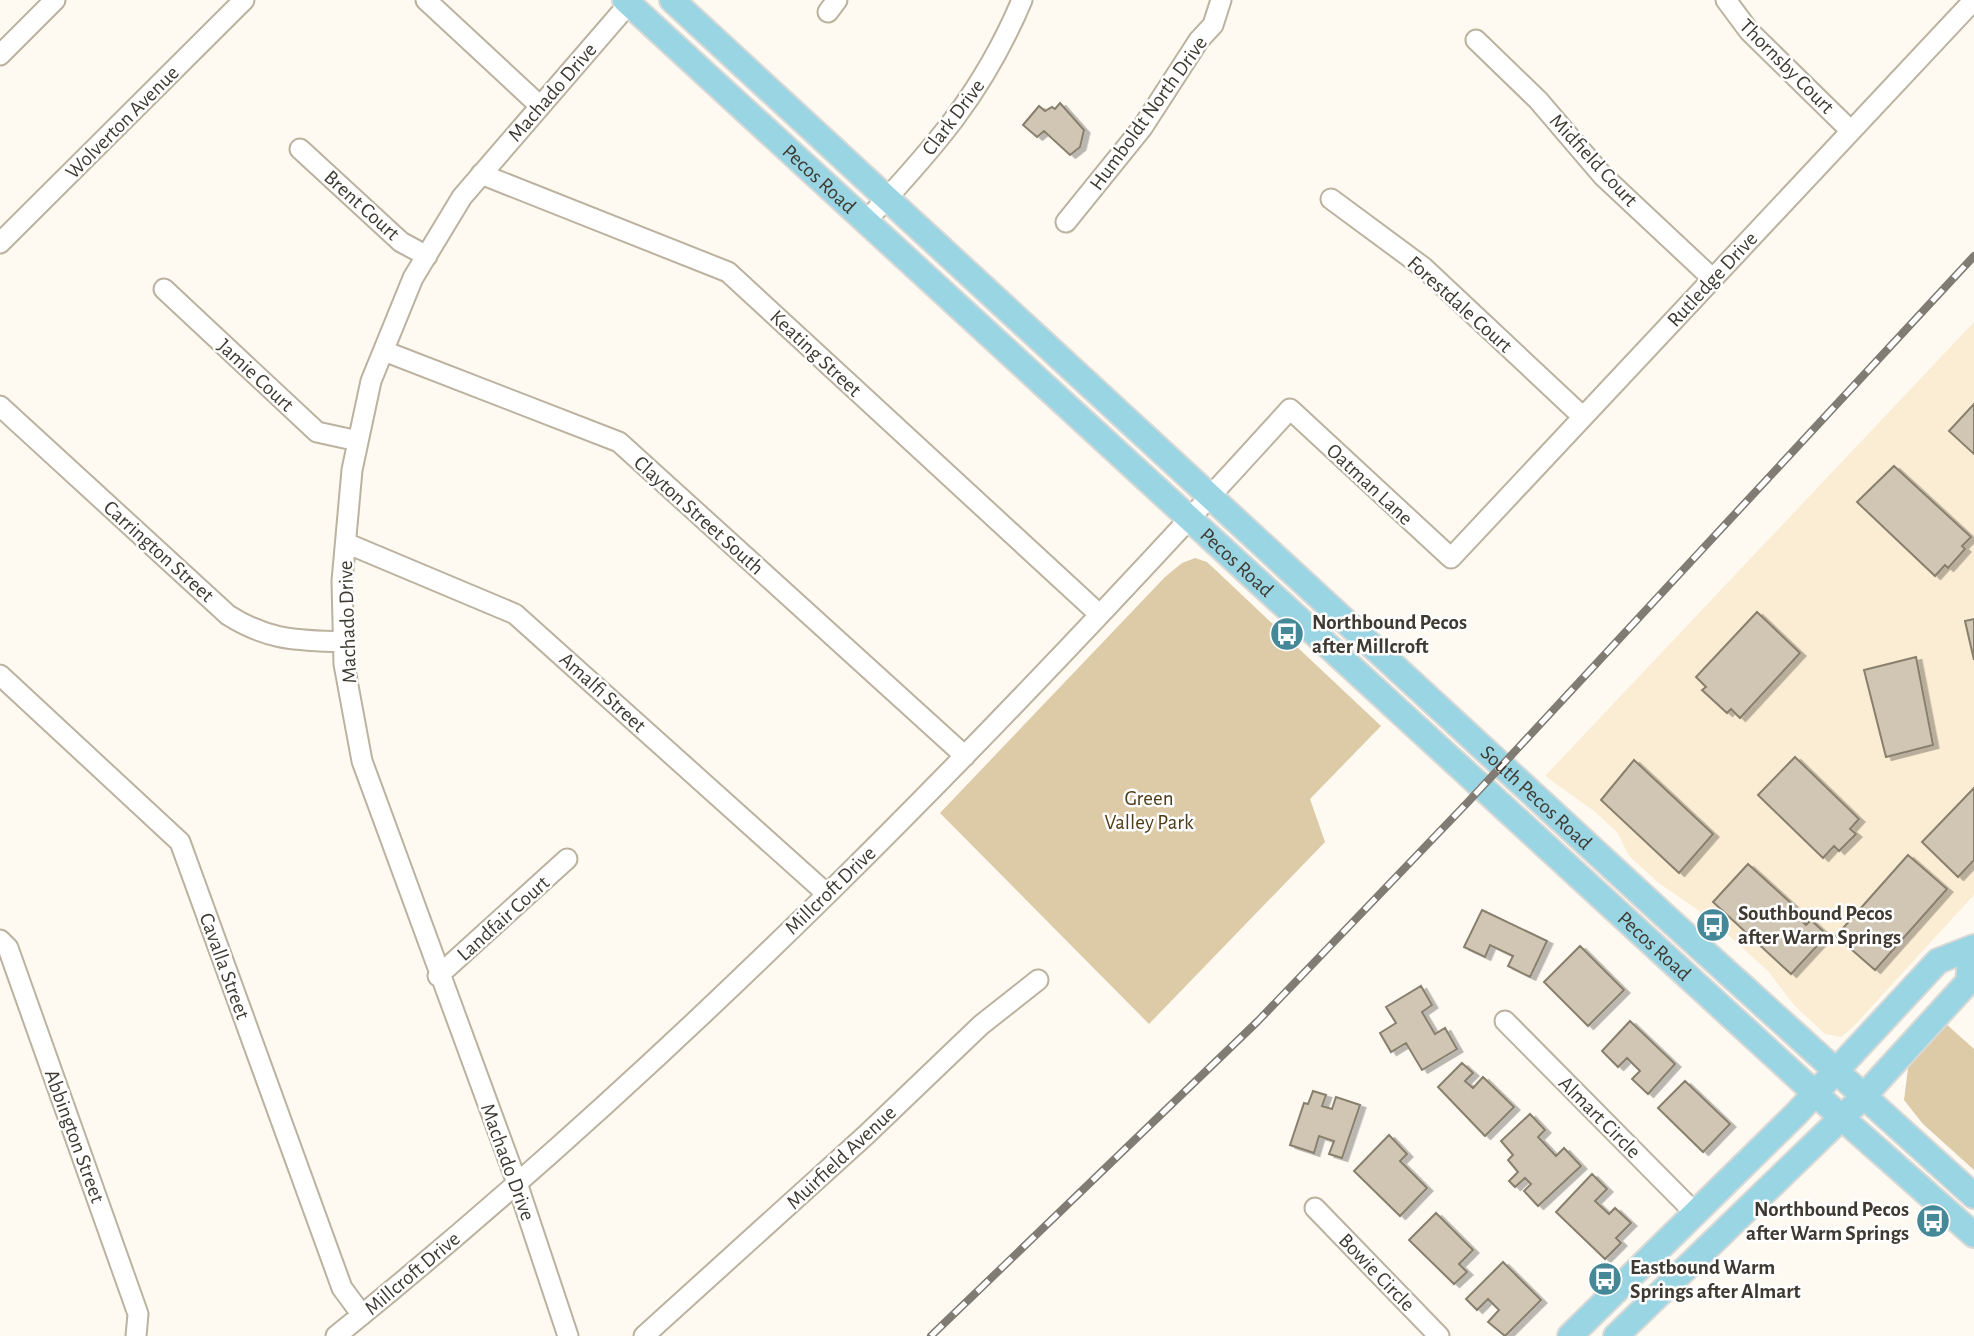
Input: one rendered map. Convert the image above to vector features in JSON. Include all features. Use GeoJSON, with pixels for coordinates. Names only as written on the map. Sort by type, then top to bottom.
{"type":"FeatureCollection","features":[{"type":"Feature","properties":{"kind":"main road","name":"Pecos Road"},"geometry":{"type":"LineString","coordinates":[[672,0],[1100,396]]}},
{"type":"Feature","properties":{"kind":"main road","name":"Pecos Road"},"geometry":{"type":"LineString","coordinates":[[629,1],[1190,519],[1826,1083]]}},
{"type":"Feature","properties":{"kind":"main road","name":"South Pecos Road"},"geometry":{"type":"LineString","coordinates":[[1100,396],[1211,498],[1826,1083],[1853,1107],[1974,1196]]}},
{"type":"Feature","properties":{"kind":"main road"},"geometry":{"type":"LineString","coordinates":[[1570,1336],[1826,1083],[1938,961],[1973,949],[1968,982],[1853,1107],[1616,1336]]}},
{"type":"Feature","properties":{"kind":"main road"},"geometry":{"type":"LineString","coordinates":[[1853,1107],[1974,1235]]}},
{"type":"Feature","properties":{"kind":"street"},"geometry":{"type":"LineString","coordinates":[[0,55],[55,0]]}},
{"type":"Feature","properties":{"kind":"street","name":"Wolverton Avenue"},"geometry":{"type":"LineString","coordinates":[[0,243],[244,0]]}},
{"type":"Feature","properties":{"kind":"street"},"geometry":{"type":"LineString","coordinates":[[426,0],[539,105]]}},
{"type":"Feature","properties":{"kind":"street","name":"Clark Drive"},"geometry":{"type":"LineString","coordinates":[[866,221],[969,102],[1003,44],[1022,0]]}},
{"type":"Feature","properties":{"kind":"street","name":"Humboldt North Drive"},"geometry":{"type":"LineString","coordinates":[[1066,222],[1142,128],[1199,40],[1213,25],[1221,0]]}},
{"type":"Feature","properties":{"kind":"street","name":"Thornsby Court"},"geometry":{"type":"LineString","coordinates":[[1726,0],[1748,30],[1852,131]]}},
{"type":"Feature","properties":{"kind":"street","name":"Rutledge Drive"},"geometry":{"type":"LineString","coordinates":[[1451,558],[1974,0]]}},
{"type":"Feature","properties":{"kind":"street","name":"Machado Drive"},"geometry":{"type":"LineString","coordinates":[[568,1336],[517,1183],[438,976],[362,761],[344,664],[342,580],[352,471],[371,381],[414,278],[462,197],[629,1]]}},
{"type":"Feature","properties":{"kind":"street","name":"Midfield Court"},"geometry":{"type":"LineString","coordinates":[[1476,40],[1538,100],[1603,176],[1713,279]]}},
{"type":"Feature","properties":{"kind":"street","name":"Brent Court"},"geometry":{"type":"LineString","coordinates":[[300,149],[401,242],[427,256]]}},
{"type":"Feature","properties":{"kind":"street","name":"Keating Street"},"geometry":{"type":"LineString","coordinates":[[481,174],[728,272],[1100,614]]}},
{"type":"Feature","properties":{"kind":"street","name":"Forestdale Court"},"geometry":{"type":"LineString","coordinates":[[1331,199],[1423,267],[1583,417]]}},
{"type":"Feature","properties":{"kind":"street","name":"Jamie Court"},"geometry":{"type":"LineString","coordinates":[[164,289],[317,432],[358,441]]}},
{"type":"Feature","properties":{"kind":"street","name":"Clayton Street South"},"geometry":{"type":"LineString","coordinates":[[384,351],[619,442],[965,756]]}},
{"type":"Feature","properties":{"kind":"street","name":"Carrington Street"},"geometry":{"type":"LineString","coordinates":[[0,406],[228,615],[252,630],[282,639],[344,642]]}},
{"type":"Feature","properties":{"kind":"street","name":"Millcroft Drive"},"geometry":{"type":"LineString","coordinates":[[336,1336],[517,1183],[827,894],[965,756],[1211,498],[1290,409]]}},
{"type":"Feature","properties":{"kind":"street","name":"Oatman Lane"},"geometry":{"type":"LineString","coordinates":[[1290,409],[1451,558]]}},
{"type":"Feature","properties":{"kind":"street","name":"Amalfi Street"},"geometry":{"type":"LineString","coordinates":[[346,543],[515,614],[827,894]]}},
{"type":"Feature","properties":{"kind":"street","name":"Cavalla Street"},"geometry":{"type":"LineString","coordinates":[[0,675],[180,842],[342,1288],[362,1315]]}},
{"type":"Feature","properties":{"kind":"street","name":"Landfair Court"},"geometry":{"type":"LineString","coordinates":[[438,976],[567,859]]}},
{"type":"Feature","properties":{"kind":"street","name":"Abbington Street"},"geometry":{"type":"LineString","coordinates":[[0,940],[8,948],[138,1314],[136,1336]]}},
{"type":"Feature","properties":{"kind":"street","name":"Muirfield Avenue"},"geometry":{"type":"LineString","coordinates":[[644,1336],[866,1135],[981,1025],[1038,980]]}},
{"type":"Feature","properties":{"kind":"street","name":"Almart Circle"},"geometry":{"type":"LineString","coordinates":[[1505,1021],[1695,1213]]}},
{"type":"Feature","properties":{"kind":"street","name":"Bowie Circle"},"geometry":{"type":"LineString","coordinates":[[1315,1208],[1439,1336]]}},
{"type":"Feature","properties":{"kind":"shaded area"},"geometry":{"type":"Polygon","coordinates":[[[1974,322],[1974,895],[1852,1028],[1841,1037],[1825,1034],[1794,1005],[1768,971],[1708,917],[1660,884],[1629,856],[1617,832],[1594,811],[1545,776],[1974,322]]]}},
{"type":"Feature","properties":{"kind":"green space","name":"Green Valley Park"},"geometry":{"type":"Polygon","coordinates":[[[1195,558],[1207,562],[1381,726],[1310,799],[1325,842],[1149,1024],[940,813],[1165,577],[1182,563],[1195,558]]]}},
{"type":"Feature","properties":{"kind":"green space"},"geometry":{"type":"Polygon","coordinates":[[[1945,1023],[1974,1049],[1974,1170],[1923,1124],[1904,1100],[1909,1061],[1945,1023]]]}},
{"type":"Feature","properties":{"kind":"building"},"geometry":{"type":"Polygon","coordinates":[[[1060,103],[1084,130],[1080,147],[1070,155],[1044,131],[1037,137],[1023,125],[1039,106],[1045,111],[1052,107],[1055,109],[1060,103]]]}},
{"type":"Feature","properties":{"kind":"building"},"geometry":{"type":"Polygon","coordinates":[[[1974,404],[1974,454],[1949,431],[1974,404]]]}},
{"type":"Feature","properties":{"kind":"building"},"geometry":{"type":"Polygon","coordinates":[[[1894,466],[1971,537],[1962,546],[1965,549],[1948,568],[1945,565],[1935,576],[1857,502],[1894,466]]]}},
{"type":"Feature","properties":{"kind":"building"},"geometry":{"type":"Polygon","coordinates":[[[1757,612],[1800,653],[1740,718],[1731,709],[1727,713],[1702,690],[1706,687],[1696,677],[1757,612]]]}},
{"type":"Feature","properties":{"kind":"building"},"geometry":{"type":"Polygon","coordinates":[[[1974,619],[1974,660],[1965,621],[1974,619]]]}},
{"type":"Feature","properties":{"kind":"building"},"geometry":{"type":"Polygon","coordinates":[[[1916,657],[1933,745],[1886,757],[1864,670],[1916,657]]]}},
{"type":"Feature","properties":{"kind":"building"},"geometry":{"type":"Polygon","coordinates":[[[1795,757],[1859,819],[1850,829],[1856,834],[1839,851],[1834,846],[1823,858],[1758,795],[1795,757]]]}},
{"type":"Feature","properties":{"kind":"building"},"geometry":{"type":"Polygon","coordinates":[[[1634,760],[1713,834],[1679,873],[1601,800],[1634,760]]]}},
{"type":"Feature","properties":{"kind":"building"},"geometry":{"type":"Polygon","coordinates":[[[1974,788],[1974,860],[1958,877],[1922,842],[1974,788]]]}},
{"type":"Feature","properties":{"kind":"building"},"geometry":{"type":"Polygon","coordinates":[[[1908,855],[1947,889],[1875,970],[1836,936],[1908,855]]]}},
{"type":"Feature","properties":{"kind":"building"},"geometry":{"type":"Polygon","coordinates":[[[1748,864],[1792,904],[1788,908],[1806,925],[1811,920],[1827,935],[1791,974],[1713,902],[1748,864]]]}},
{"type":"Feature","properties":{"kind":"building"},"geometry":{"type":"Polygon","coordinates":[[[1482,910],[1547,941],[1530,977],[1508,966],[1513,956],[1490,945],[1485,957],[1464,947],[1482,910]]]}},
{"type":"Feature","properties":{"kind":"building"},"geometry":{"type":"Polygon","coordinates":[[[1580,946],[1624,990],[1588,1026],[1544,982],[1580,946]]]}},
{"type":"Feature","properties":{"kind":"building"},"geometry":{"type":"Polygon","coordinates":[[[1421,986],[1432,1005],[1422,1012],[1435,1034],[1445,1028],[1457,1049],[1422,1070],[1406,1043],[1391,1052],[1380,1033],[1396,1023],[1386,1007],[1421,986]]]}},
{"type":"Feature","properties":{"kind":"building"},"geometry":{"type":"Polygon","coordinates":[[[1630,1021],[1675,1064],[1648,1094],[1632,1079],[1640,1071],[1627,1058],[1618,1067],[1602,1051],[1630,1021]]]}},
{"type":"Feature","properties":{"kind":"building"},"geometry":{"type":"Polygon","coordinates":[[[1462,1063],[1473,1073],[1465,1081],[1473,1088],[1483,1077],[1514,1107],[1485,1136],[1438,1087],[1462,1063]]]}},
{"type":"Feature","properties":{"kind":"building"},"geometry":{"type":"Polygon","coordinates":[[[1685,1081],[1730,1124],[1703,1152],[1658,1108],[1685,1081]]]}},
{"type":"Feature","properties":{"kind":"building"},"geometry":{"type":"Polygon","coordinates":[[[1313,1091],[1326,1095],[1322,1106],[1332,1109],[1336,1097],[1360,1105],[1342,1158],[1329,1154],[1334,1141],[1319,1136],[1314,1153],[1290,1145],[1304,1103],[1308,1104],[1313,1091]]]}},
{"type":"Feature","properties":{"kind":"building"},"geometry":{"type":"Polygon","coordinates":[[[1530,1114],[1545,1130],[1538,1137],[1556,1156],[1564,1148],[1581,1166],[1538,1206],[1524,1191],[1531,1184],[1525,1178],[1515,1187],[1509,1181],[1518,1172],[1508,1160],[1513,1155],[1501,1141],[1530,1114]]]}},
{"type":"Feature","properties":{"kind":"building"},"geometry":{"type":"Polygon","coordinates":[[[1389,1135],[1407,1154],[1400,1161],[1427,1188],[1400,1216],[1354,1171],[1389,1135]]]}},
{"type":"Feature","properties":{"kind":"building"},"geometry":{"type":"Polygon","coordinates":[[[1592,1174],[1607,1189],[1595,1201],[1609,1214],[1615,1208],[1631,1223],[1616,1238],[1621,1243],[1605,1259],[1556,1212],[1592,1174]]]}},
{"type":"Feature","properties":{"kind":"building"},"geometry":{"type":"Polygon","coordinates":[[[1436,1213],[1473,1250],[1459,1264],[1467,1272],[1454,1284],[1409,1240],[1436,1213]]]}},
{"type":"Feature","properties":{"kind":"building"},"geometry":{"type":"Polygon","coordinates":[[[1503,1262],[1541,1300],[1505,1336],[1488,1322],[1499,1310],[1488,1299],[1477,1310],[1466,1299],[1503,1262]]]}},
{"type":"Feature","properties":{"kind":"railway"},"geometry":{"type":"LineString","coordinates":[[931,1336],[1258,1021],[1468,802],[1974,256]]}},
{"type":"Feature","properties":{"kind":"place","name":"Northbound Pecos after Millcroft"},"geometry":{"type":"Point","coordinates":[1287,634]}},
{"type":"Feature","properties":{"kind":"place","name":"Southbound Pecos after Warm Springs"},"geometry":{"type":"Point","coordinates":[1713,925]}},
{"type":"Feature","properties":{"kind":"place","name":"Northbound Pecos after Warm Springs"},"geometry":{"type":"Point","coordinates":[1933,1221]}},
{"type":"Feature","properties":{"kind":"place","name":"Eastbound Warm Springs after Almart"},"geometry":{"type":"Point","coordinates":[1605,1279]}}]}
